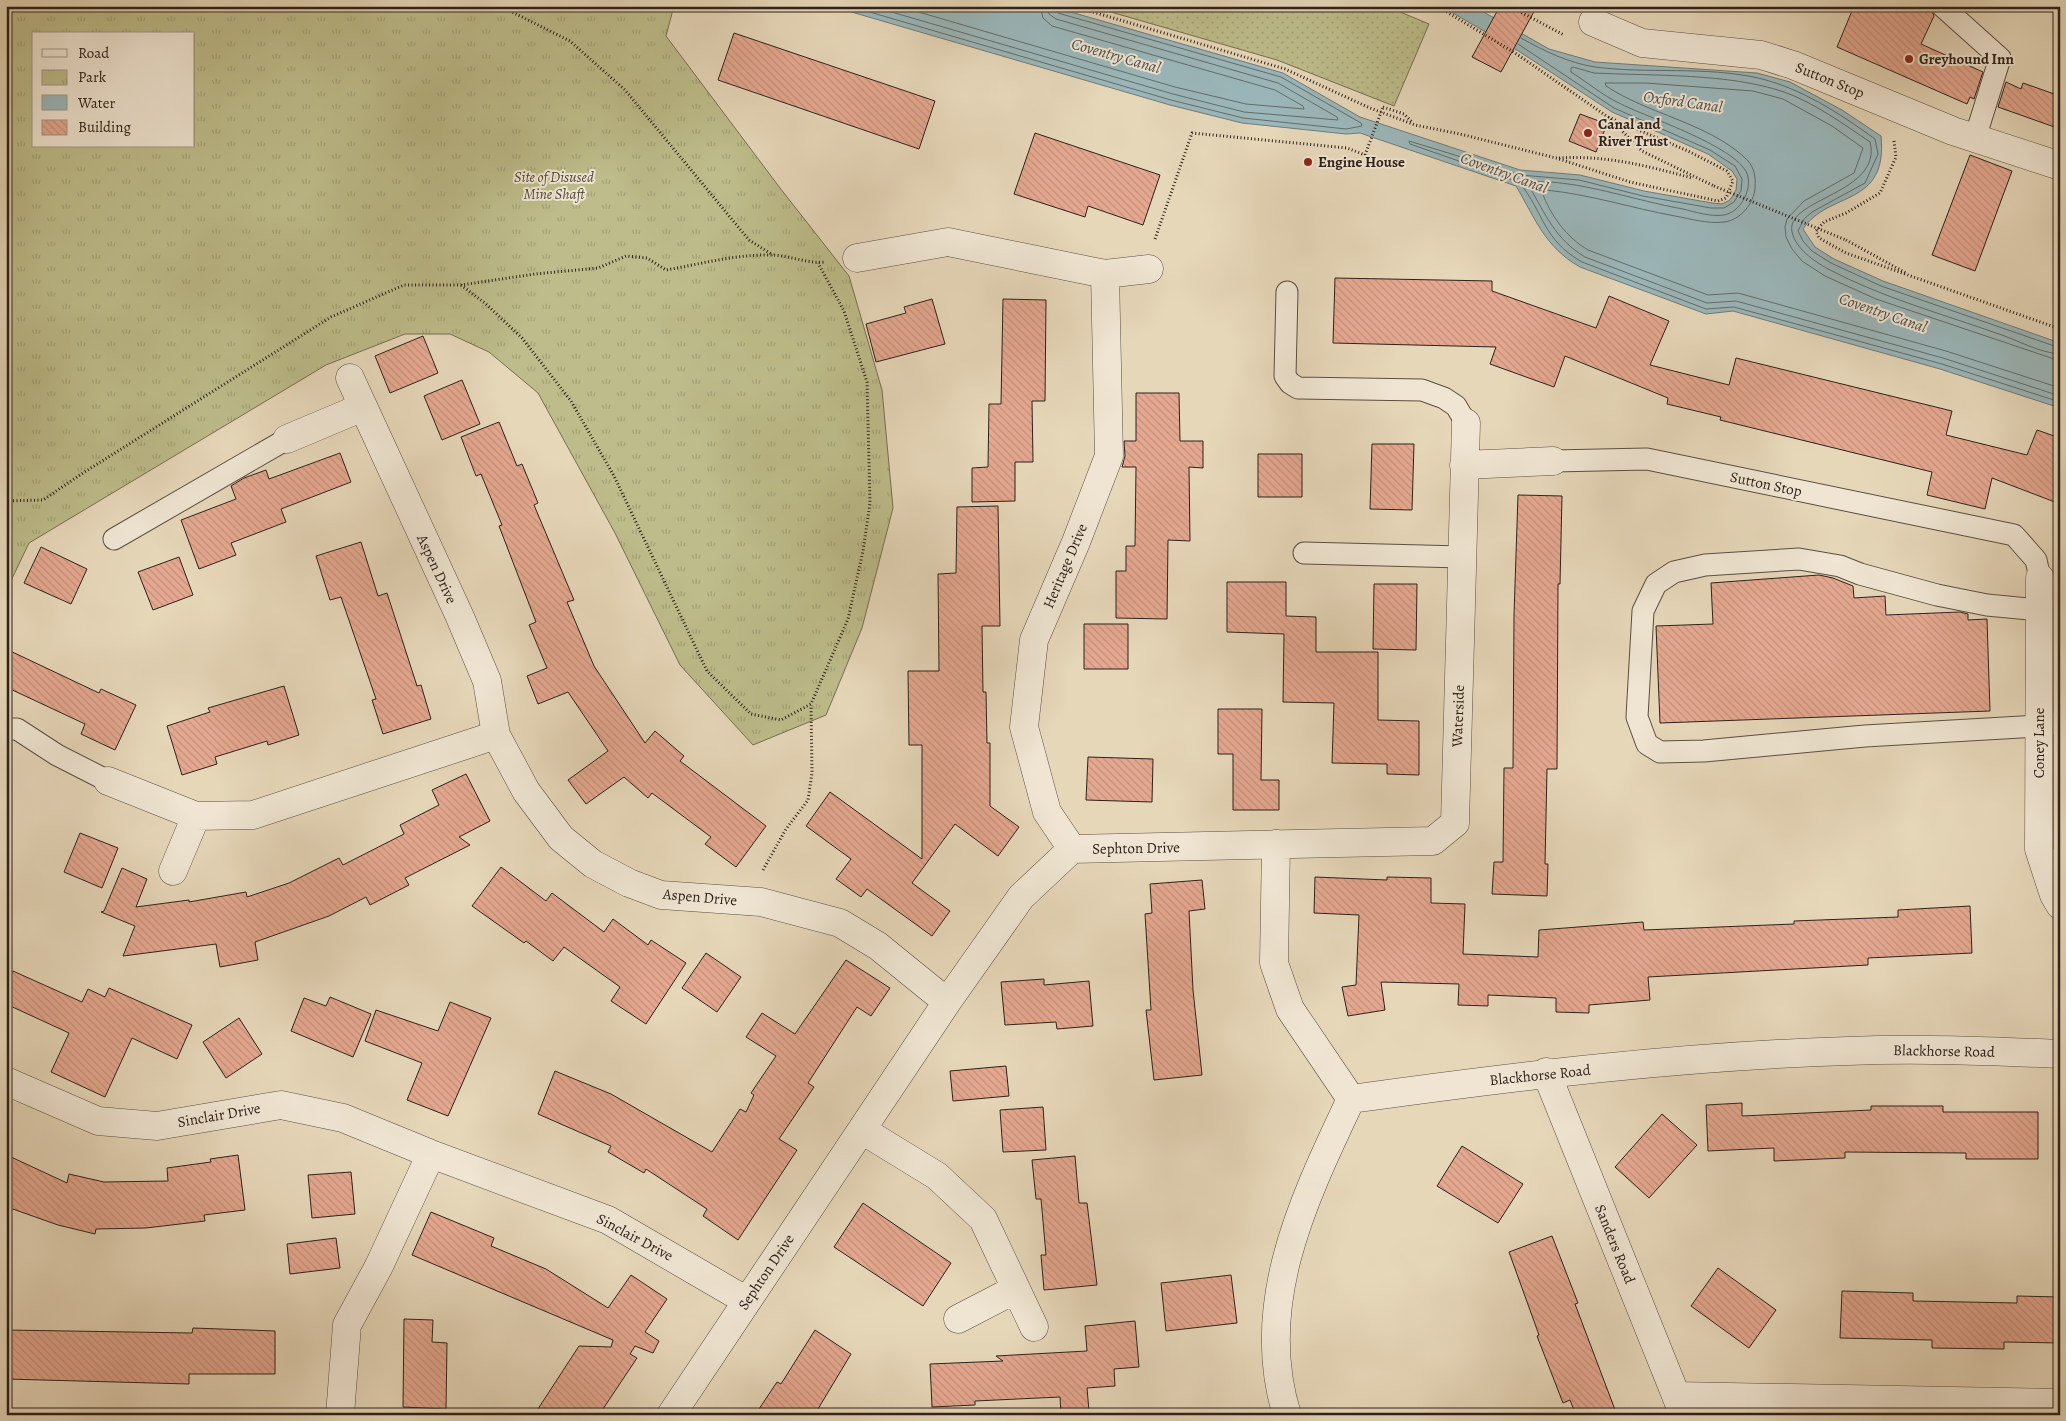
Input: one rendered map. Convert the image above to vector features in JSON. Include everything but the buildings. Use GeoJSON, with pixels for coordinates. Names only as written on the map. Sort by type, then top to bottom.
{"type":"FeatureCollection","features":[{"type":"Feature","properties":{"kind":"street","name":"Sutton Stop"},"geometry":{"type":"LineString","coordinates":[[1593,22],[1642,43],[1761,55],[1825,77],[1953,131],[2060,166]]}},
{"type":"Feature","properties":{"kind":"street"},"geometry":{"type":"LineString","coordinates":[[857,258],[948,242],[1105,274],[1149,269]]}},
{"type":"Feature","properties":{"kind":"street","name":"Heritage Drive"},"geometry":{"type":"LineString","coordinates":[[1072,849],[1047,812],[1024,727],[1034,640],[1109,456],[1105,274]]}},
{"type":"Feature","properties":{"kind":"street","name":"Aspen Drive"},"geometry":{"type":"LineString","coordinates":[[350,378],[460,617],[486,681],[496,735],[526,791],[560,838],[593,864],[629,883],[661,895],[760,902],[840,923],[878,946],[947,1002]]}},
{"type":"Feature","properties":{"kind":"street"},"geometry":{"type":"LineString","coordinates":[[287,439],[362,407]]}},
{"type":"Feature","properties":{"kind":"street","name":"Waterside"},"geometry":{"type":"LineString","coordinates":[[1276,844],[1433,841],[1455,823],[1466,423]]}},
{"type":"Feature","properties":{"kind":"street","name":"Sutton Stop"},"geometry":{"type":"LineString","coordinates":[[1464,465],[1553,461]]}},
{"type":"Feature","properties":{"kind":"street","name":"Coney Lane"},"geometry":{"type":"LineString","coordinates":[[2040,578],[2039,610],[2050,724],[2039,849],[2054,895],[2060,905]]}},
{"type":"Feature","properties":{"kind":"street"},"geometry":{"type":"LineString","coordinates":[[108,781],[196,816],[253,815],[496,735]]}},
{"type":"Feature","properties":{"kind":"street"},"geometry":{"type":"LineString","coordinates":[[173,871],[196,816]]}},
{"type":"Feature","properties":{"kind":"street"},"geometry":{"type":"LineString","coordinates":[[1276,844],[1274,963],[1290,1009],[1352,1099],[1316,1173],[1293,1232],[1278,1292],[1275,1331],[1277,1366],[1287,1415]]}},
{"type":"Feature","properties":{"kind":"street","name":"Sephton Drive"},"geometry":{"type":"LineString","coordinates":[[671,1415],[947,1002],[1021,897],[1072,849],[1276,844]]}},
{"type":"Feature","properties":{"kind":"street","name":"Blackhorse Road"},"geometry":{"type":"LineString","coordinates":[[1352,1099],[1546,1072],[1848,1051],[1948,1050],[2060,1054]]}},
{"type":"Feature","properties":{"kind":"street","name":"Sanders Road"},"geometry":{"type":"LineString","coordinates":[[1546,1072],[1680,1406]]}},
{"type":"Feature","properties":{"kind":"street","name":"Sinclair Drive"},"geometry":{"type":"LineString","coordinates":[[6,1081],[98,1121],[158,1126],[281,1105],[343,1118],[432,1154],[608,1220],[748,1301]]}},
{"type":"Feature","properties":{"kind":"street"},"geometry":{"type":"LineString","coordinates":[[862,1130],[937,1176],[983,1218],[1034,1327]]}},
{"type":"Feature","properties":{"kind":"street"},"geometry":{"type":"LineString","coordinates":[[340,1415],[347,1325],[379,1266],[432,1154]]}},
{"type":"Feature","properties":{"kind":"street"},"geometry":{"type":"LineString","coordinates":[[958,1319],[1016,1288]]}},
{"type":"Feature","properties":{"kind":"street"},"geometry":{"type":"LineString","coordinates":[[1680,1406],[2060,1403]]}},
{"type":"Feature","properties":{"kind":"lane"},"geometry":{"type":"LineString","coordinates":[[1942,6],[2000,58],[1975,138]]}},
{"type":"Feature","properties":{"kind":"lane"},"geometry":{"type":"LineString","coordinates":[[1287,292],[1285,376],[1290,383],[1298,388],[1422,390],[1444,398],[1456,406],[1466,423]]}},
{"type":"Feature","properties":{"kind":"lane"},"geometry":{"type":"LineString","coordinates":[[114,539],[287,439]]}},
{"type":"Feature","properties":{"kind":"lane","name":"Sutton Stop"},"geometry":{"type":"LineString","coordinates":[[1553,461],[1647,459],[2014,535],[2036,560],[2040,578]]}},
{"type":"Feature","properties":{"kind":"lane"},"geometry":{"type":"LineString","coordinates":[[1304,553],[1462,557]]}},
{"type":"Feature","properties":{"kind":"lane"},"geometry":{"type":"LineString","coordinates":[[2039,610],[1987,605],[1937,595],[1860,574],[1840,566],[1799,559],[1705,565],[1674,572],[1656,584],[1643,611],[1637,717],[1647,744],[1660,752],[1704,751],[1865,736],[2050,724]]}},
{"type":"Feature","properties":{"kind":"lane"},"geometry":{"type":"LineString","coordinates":[[6,729],[17,729],[57,755],[108,781]]}},
{"type":"Feature","properties":{"kind":"path"},"geometry":{"type":"LineString","coordinates":[[500,6],[570,41],[625,90],[749,240],[774,255]]}},
{"type":"Feature","properties":{"kind":"path"},"geometry":{"type":"LineString","coordinates":[[1073,6],[1285,69],[1370,108],[1415,125],[1556,158],[1630,182],[1718,201],[1726,198],[1733,181],[1727,171],[1688,151],[1608,117]]}},
{"type":"Feature","properties":{"kind":"path"},"geometry":{"type":"LineString","coordinates":[[1420,6],[1442,10],[1515,53],[1608,117],[1642,151],[1702,181],[1846,240],[1916,278]]}},
{"type":"Feature","properties":{"kind":"path"},"geometry":{"type":"LineString","coordinates":[[1149,269],[1150,254],[1192,133],[1347,148],[1364,155],[1383,107],[1404,114],[1415,125]]}},
{"type":"Feature","properties":{"kind":"path"},"geometry":{"type":"LineString","coordinates":[[1893,131],[1896,157],[1880,193],[1846,213],[1824,222],[1816,231],[1823,241],[1846,253],[2060,329]]}},
{"type":"Feature","properties":{"kind":"path"},"geometry":{"type":"LineString","coordinates":[[1556,158],[1587,156],[1636,162],[1702,181]]}},
{"type":"Feature","properties":{"kind":"path"},"geometry":{"type":"LineString","coordinates":[[6,501],[43,500],[331,317],[404,285],[461,285],[534,274],[598,268],[626,256],[646,258],[666,270],[741,256],[774,255],[818,263],[857,258]]}},
{"type":"Feature","properties":{"kind":"path"},"geometry":{"type":"LineString","coordinates":[[760,902],[758,888],[763,870],[786,829],[808,800],[812,773],[811,704],[848,619],[863,551],[870,503],[867,382],[844,311],[818,263]]}},
{"type":"Feature","properties":{"kind":"path"},"geometry":{"type":"LineString","coordinates":[[461,285],[486,304],[522,338],[571,401],[614,476],[707,671],[751,714],[781,720],[811,704]]}},
{"type":"Feature","properties":{"kind":"green space","name":"Site of Disused Mine Shaft"},"geometry":{"type":"Polygon","coordinates":[[[6,6],[674,6],[666,36],[780,188],[849,276],[882,390],[893,508],[862,628],[826,715],[753,745],[680,665],[615,533],[538,393],[489,352],[450,334],[405,334],[326,365],[29,543],[6,591],[6,6]]]}},
{"type":"Feature","properties":{"kind":"green space"},"geometry":{"type":"Polygon","coordinates":[[[1090,6],[1386,6],[1429,24],[1394,106],[1277,60],[1090,6]]]}},
{"type":"Feature","properties":{"kind":"water"},"geometry":{"type":"Polygon","coordinates":[[[831,6],[1050,6],[1283,73],[1360,117],[1520,170],[1580,175],[1644,191],[1722,204],[1730,200],[1736,190],[1737,179],[1732,171],[1708,154],[1612,112],[1520,52],[1441,6],[1473,6],[1549,49],[1595,62],[1757,73],[1790,82],[1842,110],[1881,136],[1881,159],[1875,175],[1866,187],[1827,208],[1814,217],[1803,229],[1815,247],[1834,259],[1883,281],[2060,343],[2060,408],[1940,369],[1733,311],[1706,314],[1580,267],[1558,251],[1542,232],[1516,186],[1360,133],[1346,134],[1242,123],[1170,105],[831,6]]]}},
{"type":"Feature","properties":{"kind":"place","name":"Greyhound Inn"},"geometry":{"type":"Point","coordinates":[1909,59]}},
{"type":"Feature","properties":{"kind":"place","name":"Canal and River Trust"},"geometry":{"type":"Point","coordinates":[1588,133]}},
{"type":"Feature","properties":{"kind":"place","name":"Engine House"},"geometry":{"type":"Point","coordinates":[1308,162]}},
{"type":"Feature","properties":{"kind":"water label","name":"Coventry Canal"},"geometry":{"type":"Point","coordinates":[1116,56]}},
{"type":"Feature","properties":{"kind":"water label","name":"Oxford Canal"},"geometry":{"type":"Point","coordinates":[1683,102]}},
{"type":"Feature","properties":{"kind":"water label","name":"Coventry Canal"},"geometry":{"type":"Point","coordinates":[1504,173]}},
{"type":"Feature","properties":{"kind":"water label","name":"Coventry Canal"},"geometry":{"type":"Point","coordinates":[1883,313]}}]}
